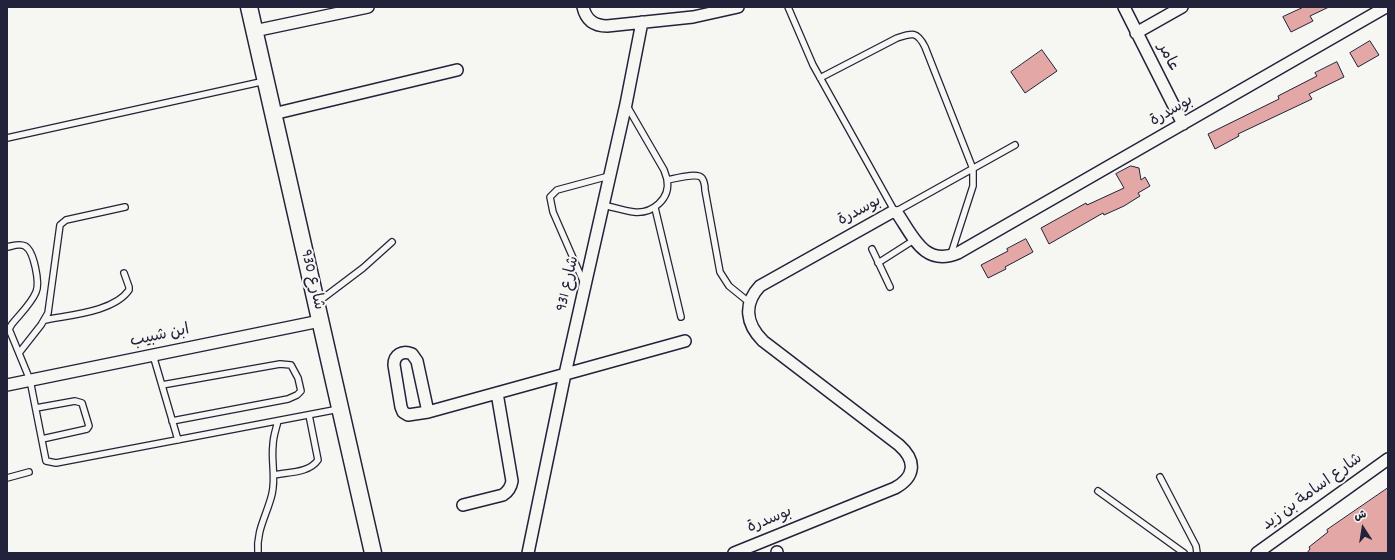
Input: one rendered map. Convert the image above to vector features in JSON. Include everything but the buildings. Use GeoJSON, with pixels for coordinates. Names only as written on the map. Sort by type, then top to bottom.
{"type":"FeatureCollection","features":[{"type":"Feature","properties":{"kind":"street","name":"شارع 930"},"geometry":{"type":"LineString","coordinates":[[249,7],[373,553]]}},
{"type":"Feature","properties":{"kind":"street"},"geometry":{"type":"LineString","coordinates":[[254,31],[368,7]]}},
{"type":"Feature","properties":{"kind":"street"},"geometry":{"type":"LineString","coordinates":[[583,7],[588,18],[592,22],[602,26],[704,15],[738,7]]}},
{"type":"Feature","properties":{"kind":"street","name":"عامر"},"geometry":{"type":"LineString","coordinates":[[1124,7],[1183,124]]}},
{"type":"Feature","properties":{"kind":"street"},"geometry":{"type":"LineString","coordinates":[[1136,33],[1182,7]]}},
{"type":"Feature","properties":{"kind":"street","name":"بوسدرة"},"geometry":{"type":"LineString","coordinates":[[734,553],[895,488],[904,483],[911,471],[911,462],[905,450],[755,334],[748,315],[750,302],[756,291],[765,283],[892,212],[897,213],[914,240],[922,249],[939,257],[951,256],[1183,124],[1370,11],[1386,7]]}},
{"type":"Feature","properties":{"kind":"street","name":"شارع 931"},"geometry":{"type":"LineString","coordinates":[[528,553],[565,374],[626,104],[642,22]]}},
{"type":"Feature","properties":{"kind":"street"},"geometry":{"type":"LineString","coordinates":[[273,114],[458,70]]}},
{"type":"Feature","properties":{"kind":"street","name":"ابن شبيب"},"geometry":{"type":"LineString","coordinates":[[7,385],[320,321]]}},
{"type":"Feature","properties":{"kind":"street"},"geometry":{"type":"LineString","coordinates":[[428,412],[417,360],[412,354],[403,352],[399,354],[394,361],[394,365],[403,412],[408,416],[428,412],[685,341]]}},
{"type":"Feature","properties":{"kind":"street"},"geometry":{"type":"LineString","coordinates":[[463,505],[503,494],[510,489],[512,481],[497,393]]}},
{"type":"Feature","properties":{"kind":"street","name":"شارع اسامة بن زيد"},"geometry":{"type":"LineString","coordinates":[[1257,553],[1388,460]]}},
{"type":"Feature","properties":{"kind":"lane"},"geometry":{"type":"LineString","coordinates":[[788,7],[820,78],[895,212],[1015,145]]}},
{"type":"Feature","properties":{"kind":"lane"},"geometry":{"type":"LineString","coordinates":[[820,78],[907,34],[914,34],[921,38],[926,47],[973,169],[973,186],[951,256]]}},
{"type":"Feature","properties":{"kind":"lane"},"geometry":{"type":"LineString","coordinates":[[7,138],[265,81]]}},
{"type":"Feature","properties":{"kind":"lane"},"geometry":{"type":"LineString","coordinates":[[603,205],[635,212],[645,212],[655,208],[663,200],[667,191],[667,180],[664,170],[626,104]]}},
{"type":"Feature","properties":{"kind":"lane"},"geometry":{"type":"LineString","coordinates":[[667,180],[698,175],[701,178],[706,190],[720,272],[729,286],[750,302]]}},
{"type":"Feature","properties":{"kind":"lane"},"geometry":{"type":"LineString","coordinates":[[585,285],[553,212],[550,197],[557,190],[610,176]]}},
{"type":"Feature","properties":{"kind":"lane"},"geometry":{"type":"LineString","coordinates":[[19,353],[45,320],[50,306],[60,224],[66,220],[125,207]]}},
{"type":"Feature","properties":{"kind":"lane"},"geometry":{"type":"LineString","coordinates":[[655,208],[681,316]]}},
{"type":"Feature","properties":{"kind":"lane"},"geometry":{"type":"LineString","coordinates":[[878,263],[914,240]]}},
{"type":"Feature","properties":{"kind":"lane"},"geometry":{"type":"LineString","coordinates":[[316,303],[363,268],[392,242]]}},
{"type":"Feature","properties":{"kind":"lane"},"geometry":{"type":"LineString","coordinates":[[7,247],[24,245],[28,248],[31,253],[38,282],[37,290],[33,298],[9,329],[30,380],[46,461],[56,463],[340,409]]}},
{"type":"Feature","properties":{"kind":"lane"},"geometry":{"type":"LineString","coordinates":[[872,249],[890,287]]}},
{"type":"Feature","properties":{"kind":"lane"},"geometry":{"type":"LineString","coordinates":[[45,320],[89,311],[114,302],[129,290],[130,287],[124,273]]}},
{"type":"Feature","properties":{"kind":"lane"},"geometry":{"type":"LineString","coordinates":[[153,354],[178,440]]}},
{"type":"Feature","properties":{"kind":"lane"},"geometry":{"type":"LineString","coordinates":[[162,385],[280,364],[291,365],[298,378],[301,391],[297,395],[288,399],[172,421]]}},
{"type":"Feature","properties":{"kind":"lane"},"geometry":{"type":"LineString","coordinates":[[36,408],[75,401],[82,403],[89,426],[87,429],[42,439]]}},
{"type":"Feature","properties":{"kind":"lane"},"geometry":{"type":"LineString","coordinates":[[274,475],[304,470],[314,465],[318,460],[309,415]]}},
{"type":"Feature","properties":{"kind":"lane"},"geometry":{"type":"LineString","coordinates":[[258,553],[257,544],[262,520],[272,494],[274,475],[273,445],[278,421]]}},
{"type":"Feature","properties":{"kind":"lane"},"geometry":{"type":"LineString","coordinates":[[7,478],[29,472]]}},
{"type":"Feature","properties":{"kind":"lane"},"geometry":{"type":"LineString","coordinates":[[1160,477],[1196,546],[1197,553]]}},
{"type":"Feature","properties":{"kind":"lane"},"geometry":{"type":"LineString","coordinates":[[1098,491],[1184,553]]}}]}
